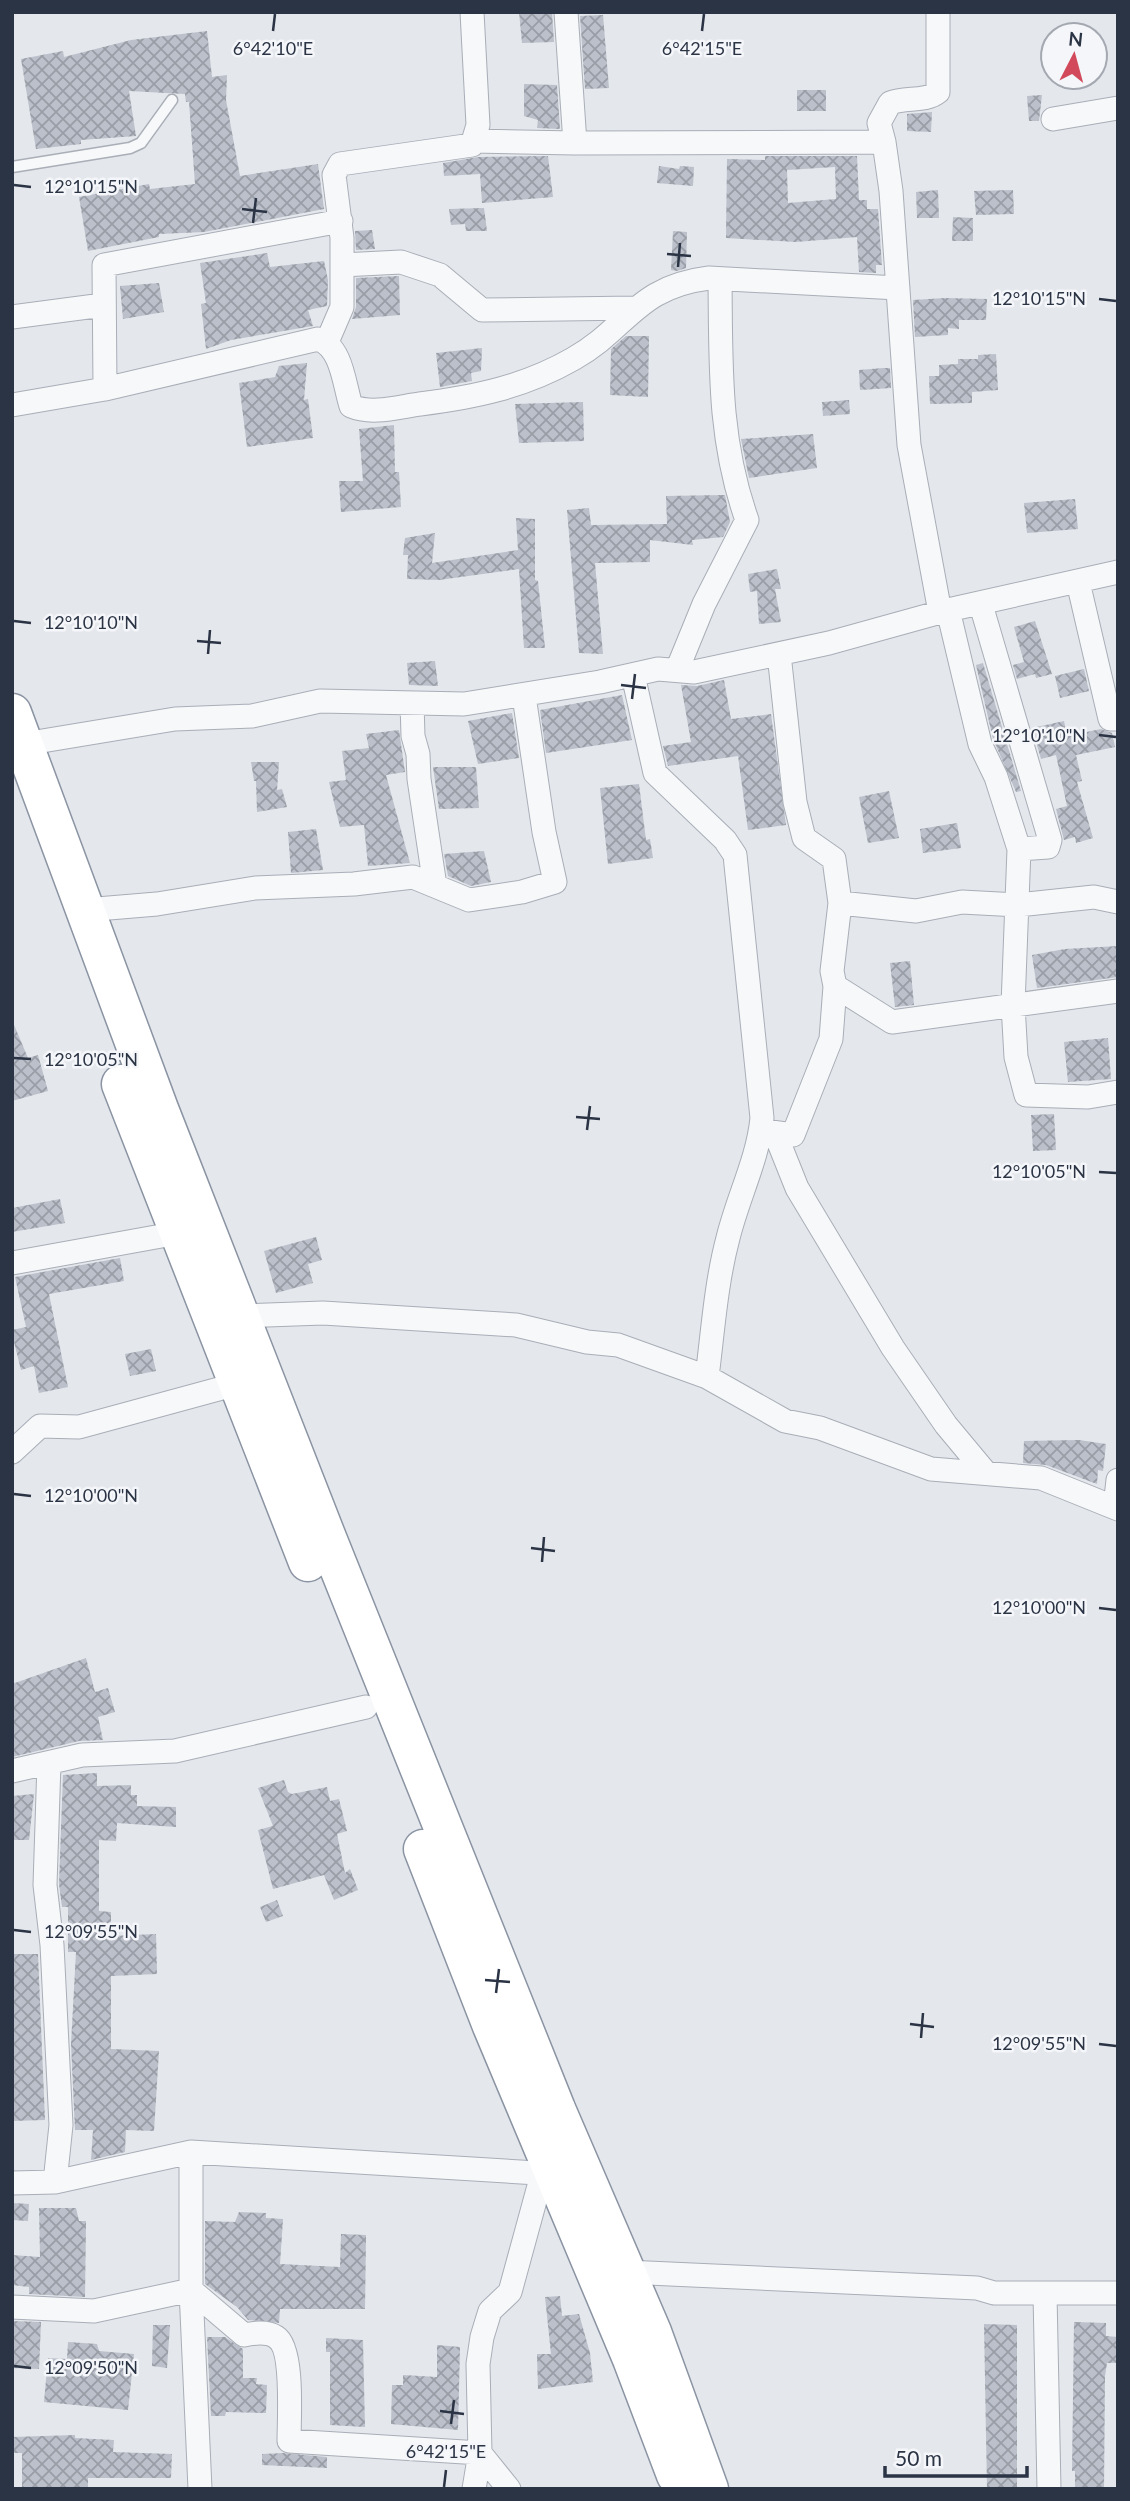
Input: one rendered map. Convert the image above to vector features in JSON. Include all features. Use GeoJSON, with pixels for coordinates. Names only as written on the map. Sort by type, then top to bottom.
{"type":"FeatureCollection","features":[{"type":"Feature","properties":{"kind":"highway"},"geometry":{"type":"LineString","coordinates":[[18,728],[240,1316],[521,2024],[652,2332],[709,2489]]}},
{"type":"Feature","properties":{"kind":"highway"},"geometry":{"type":"LineString","coordinates":[[12,790],[178,1233],[548,2174],[632,2359],[681,2489]]}},
{"type":"Feature","properties":{"kind":"street"},"geometry":{"type":"LineString","coordinates":[[327,342],[342,307],[341,221],[334,175],[340,164],[456,150],[472,145],[478,125],[478,76],[472,12]]}},
{"type":"Feature","properties":{"kind":"street"},"geometry":{"type":"LineString","coordinates":[[566,12],[575,143]]}},
{"type":"Feature","properties":{"kind":"street"},"geometry":{"type":"LineString","coordinates":[[938,12],[939,92],[931,98],[904,98],[890,103],[879,123],[884,142],[898,288],[909,445],[944,611],[980,744],[996,777],[1019,849],[1013,1005],[1016,1057],[1026,1095],[1088,1097],[1118,1093]]}},
{"type":"Feature","properties":{"kind":"street"},"geometry":{"type":"LineString","coordinates":[[1053,119],[1118,108]]}},
{"type":"Feature","properties":{"kind":"street"},"geometry":{"type":"LineString","coordinates":[[474,141],[884,142]]}},
{"type":"Feature","properties":{"kind":"street"},"geometry":{"type":"LineString","coordinates":[[105,389],[107,351],[103,305],[104,265],[341,221]]}},
{"type":"Feature","properties":{"kind":"street"},"geometry":{"type":"LineString","coordinates":[[342,265],[401,262],[440,275],[482,310],[635,308]]}},
{"type":"Feature","properties":{"kind":"street"},"geometry":{"type":"LineString","coordinates":[[12,405],[105,389],[318,339],[327,342],[335,353],[351,406],[361,411],[379,410],[471,397],[513,387],[575,358],[635,308],[679,284],[720,279],[898,288]]}},
{"type":"Feature","properties":{"kind":"street"},"geometry":{"type":"LineString","coordinates":[[677,670],[715,581],[747,520],[732,478],[722,401],[720,279]]}},
{"type":"Feature","properties":{"kind":"street"},"geometry":{"type":"LineString","coordinates":[[12,317],[103,305]]}},
{"type":"Feature","properties":{"kind":"street"},"geometry":{"type":"LineString","coordinates":[[18,728],[251,716],[320,701],[464,704],[524,696],[658,669],[694,672],[1118,572]]}},
{"type":"Feature","properties":{"kind":"street"},"geometry":{"type":"LineString","coordinates":[[1078,582],[1110,719],[1118,719]]}},
{"type":"Feature","properties":{"kind":"street"},"geometry":{"type":"LineString","coordinates":[[981,605],[1050,840],[1048,847],[1019,849]]}},
{"type":"Feature","properties":{"kind":"street"},"geometry":{"type":"LineString","coordinates":[[768,1132],[793,1135],[831,1039],[835,986],[832,971],[840,903],[834,859],[804,838],[795,802],[779,654]]}},
{"type":"Feature","properties":{"kind":"street"},"geometry":{"type":"LineString","coordinates":[[633,675],[655,773],[725,840],[735,855],[768,1132],[797,1188],[893,1348],[946,1425],[986,1474]]}},
{"type":"Feature","properties":{"kind":"street"},"geometry":{"type":"LineString","coordinates":[[85,910],[157,904],[255,888],[354,884],[413,877],[468,900],[522,892],[555,882],[544,832],[524,696]]}},
{"type":"Feature","properties":{"kind":"street"},"geometry":{"type":"LineString","coordinates":[[412,703],[413,736],[418,754],[419,779],[435,886]]}},
{"type":"Feature","properties":{"kind":"street"},"geometry":{"type":"LineString","coordinates":[[840,903],[916,911],[961,902],[1018,905],[1094,897],[1118,902]]}},
{"type":"Feature","properties":{"kind":"street"},"geometry":{"type":"LineString","coordinates":[[835,986],[892,1022],[1118,992]]}},
{"type":"Feature","properties":{"kind":"street"},"geometry":{"type":"LineString","coordinates":[[707,1377],[718,1278],[742,1189],[759,1145],[768,1132]]}},
{"type":"Feature","properties":{"kind":"street"},"geometry":{"type":"LineString","coordinates":[[12,1263],[178,1233]]}},
{"type":"Feature","properties":{"kind":"street"},"geometry":{"type":"LineString","coordinates":[[240,1316],[323,1313],[516,1325],[587,1342],[618,1345],[707,1377],[785,1420],[820,1428],[931,1469],[1041,1478],[1116,1508],[1118,1480]]}},
{"type":"Feature","properties":{"kind":"street"},"geometry":{"type":"LineString","coordinates":[[12,1452],[34,1430],[46,1424],[79,1427],[237,1384]]}},
{"type":"Feature","properties":{"kind":"street"},"geometry":{"type":"LineString","coordinates":[[12,1771],[82,1755],[175,1751],[366,1707]]}},
{"type":"Feature","properties":{"kind":"street"},"geometry":{"type":"LineString","coordinates":[[49,1763],[45,1885],[52,1945],[61,2124],[55,2182]]}},
{"type":"Feature","properties":{"kind":"street"},"geometry":{"type":"LineString","coordinates":[[191,2152],[191,2290],[200,2489]]}},
{"type":"Feature","properties":{"kind":"street"},"geometry":{"type":"LineString","coordinates":[[12,2183],[55,2182],[191,2152],[548,2174],[510,2292],[490,2311],[483,2329],[478,2364],[481,2453],[474,2489]]}},
{"type":"Feature","properties":{"kind":"street"},"geometry":{"type":"LineString","coordinates":[[626,2272],[1045,2294],[1118,2293]]}},
{"type":"Feature","properties":{"kind":"street"},"geometry":{"type":"LineString","coordinates":[[12,2307],[94,2311],[191,2290]]}},
{"type":"Feature","properties":{"kind":"street"},"geometry":{"type":"LineString","coordinates":[[191,2290],[244,2335],[258,2332],[277,2337],[284,2346],[289,2389],[289,2441],[481,2453],[509,2489]]}},
{"type":"Feature","properties":{"kind":"street"},"geometry":{"type":"LineString","coordinates":[[1045,2294],[1049,2489]]}},
{"type":"Feature","properties":{"kind":"lane"},"geometry":{"type":"LineString","coordinates":[[12,167],[130,148],[141,143],[172,100]]}},
{"type":"Feature","properties":{"kind":"building"},"geometry":{"type":"Polygon","coordinates":[[[519,12],[552,12],[554,42],[522,43],[519,12]]]}},
{"type":"Feature","properties":{"kind":"building"},"geometry":{"type":"Polygon","coordinates":[[[603,15],[609,88],[585,89],[580,16],[603,15]]]}},
{"type":"Feature","properties":{"kind":"building"},"geometry":{"type":"Polygon","coordinates":[[[207,31],[212,77],[227,75],[226,100],[240,176],[318,164],[324,209],[204,232],[159,234],[159,237],[88,251],[79,197],[149,184],[150,189],[195,184],[189,102],[186,102],[185,94],[129,91],[136,136],[81,140],[81,144],[36,149],[21,59],[63,51],[64,57],[131,40],[207,31]]]}},
{"type":"Feature","properties":{"kind":"building"},"geometry":{"type":"Polygon","coordinates":[[[524,84],[557,85],[560,129],[537,128],[538,120],[524,116],[524,84]]]}},
{"type":"Feature","properties":{"kind":"building"},"geometry":{"type":"Polygon","coordinates":[[[797,90],[826,90],[826,111],[797,111],[797,90]]]}},
{"type":"Feature","properties":{"kind":"building"},"geometry":{"type":"Polygon","coordinates":[[[1042,95],[1039,121],[1029,121],[1027,96],[1042,95]]]}},
{"type":"Feature","properties":{"kind":"building"},"geometry":{"type":"Polygon","coordinates":[[[932,112],[931,132],[907,131],[907,114],[932,112]]]}},
{"type":"Feature","properties":{"kind":"building"},"geometry":{"type":"Polygon","coordinates":[[[548,156],[553,197],[482,203],[480,174],[444,176],[443,163],[478,157],[548,156]]]}},
{"type":"Feature","properties":{"kind":"building"},"geometry":{"type":"Polygon","coordinates":[[[765,156],[857,156],[859,200],[867,200],[867,209],[878,209],[882,265],[876,265],[876,273],[859,272],[857,237],[796,242],[726,238],[727,159],[765,160],[765,156]],[[835,167],[787,170],[788,203],[836,199],[835,167]]]}},
{"type":"Feature","properties":{"kind":"building"},"geometry":{"type":"Polygon","coordinates":[[[659,166],[679,169],[680,166],[694,167],[693,186],[657,183],[659,166]]]}},
{"type":"Feature","properties":{"kind":"building"},"geometry":{"type":"Polygon","coordinates":[[[938,190],[939,218],[917,218],[916,192],[938,190]]]}},
{"type":"Feature","properties":{"kind":"building"},"geometry":{"type":"Polygon","coordinates":[[[1013,190],[1014,214],[976,215],[974,191],[1013,190]]]}},
{"type":"Feature","properties":{"kind":"building"},"geometry":{"type":"Polygon","coordinates":[[[484,208],[487,231],[466,231],[465,224],[451,225],[449,209],[484,208]]]}},
{"type":"Feature","properties":{"kind":"building"},"geometry":{"type":"Polygon","coordinates":[[[953,217],[973,218],[973,241],[952,241],[953,217]]]}},
{"type":"Feature","properties":{"kind":"building"},"geometry":{"type":"Polygon","coordinates":[[[372,230],[375,249],[356,250],[355,231],[372,230]]]}},
{"type":"Feature","properties":{"kind":"building"},"geometry":{"type":"Polygon","coordinates":[[[673,231],[687,232],[686,268],[677,271],[671,270],[673,231]]]}},
{"type":"Feature","properties":{"kind":"building"},"geometry":{"type":"Polygon","coordinates":[[[267,253],[270,267],[324,261],[328,280],[327,306],[308,310],[313,326],[231,340],[206,349],[201,304],[206,303],[200,263],[267,253]]]}},
{"type":"Feature","properties":{"kind":"building"},"geometry":{"type":"Polygon","coordinates":[[[399,276],[400,315],[352,319],[356,307],[356,278],[399,276]]]}},
{"type":"Feature","properties":{"kind":"building"},"geometry":{"type":"Polygon","coordinates":[[[159,283],[164,312],[123,319],[120,286],[159,283]]]}},
{"type":"Feature","properties":{"kind":"building"},"geometry":{"type":"Polygon","coordinates":[[[987,299],[986,320],[959,320],[959,329],[948,328],[948,335],[915,337],[913,300],[987,299]]]}},
{"type":"Feature","properties":{"kind":"building"},"geometry":{"type":"Polygon","coordinates":[[[626,336],[649,336],[648,397],[610,395],[611,349],[626,336]]]}},
{"type":"Feature","properties":{"kind":"building"},"geometry":{"type":"Polygon","coordinates":[[[482,348],[481,371],[471,373],[472,381],[440,387],[436,353],[482,348]]]}},
{"type":"Feature","properties":{"kind":"building"},"geometry":{"type":"Polygon","coordinates":[[[996,354],[998,390],[972,392],[972,403],[930,404],[929,376],[939,376],[939,365],[958,364],[958,359],[978,359],[978,355],[996,354]]]}},
{"type":"Feature","properties":{"kind":"building"},"geometry":{"type":"Polygon","coordinates":[[[307,363],[304,400],[308,399],[313,438],[247,447],[239,383],[275,377],[279,366],[307,363]]]}},
{"type":"Feature","properties":{"kind":"building"},"geometry":{"type":"Polygon","coordinates":[[[890,368],[891,388],[860,390],[859,370],[890,368]]]}},
{"type":"Feature","properties":{"kind":"building"},"geometry":{"type":"Polygon","coordinates":[[[849,400],[850,414],[823,416],[822,402],[849,400]]]}},
{"type":"Feature","properties":{"kind":"building"},"geometry":{"type":"Polygon","coordinates":[[[583,402],[584,441],[519,443],[515,404],[583,402]]]}},
{"type":"Feature","properties":{"kind":"building"},"geometry":{"type":"Polygon","coordinates":[[[394,425],[395,472],[399,472],[401,507],[341,512],[339,481],[363,481],[359,429],[394,425]]]}},
{"type":"Feature","properties":{"kind":"building"},"geometry":{"type":"Polygon","coordinates":[[[813,434],[817,468],[749,478],[741,439],[813,434]]]}},
{"type":"Feature","properties":{"kind":"building"},"geometry":{"type":"Polygon","coordinates":[[[725,495],[730,522],[723,537],[692,540],[693,545],[650,540],[650,562],[595,563],[603,654],[579,653],[567,510],[589,508],[591,525],[667,524],[666,496],[725,495]]]}},
{"type":"Feature","properties":{"kind":"building"},"geometry":{"type":"Polygon","coordinates":[[[1075,499],[1078,529],[1027,533],[1024,503],[1075,499]]]}},
{"type":"Feature","properties":{"kind":"building"},"geometry":{"type":"Polygon","coordinates":[[[516,518],[535,519],[535,580],[538,581],[545,648],[524,648],[519,569],[439,580],[407,579],[408,555],[403,555],[405,538],[435,533],[432,563],[518,550],[516,518]]]}},
{"type":"Feature","properties":{"kind":"building"},"geometry":{"type":"Polygon","coordinates":[[[777,569],[781,589],[775,589],[781,622],[759,624],[757,591],[750,592],[748,574],[777,569]]]}},
{"type":"Feature","properties":{"kind":"building"},"geometry":{"type":"Polygon","coordinates":[[[1035,621],[1052,674],[1036,678],[1035,674],[1017,679],[1013,665],[1024,662],[1014,627],[1035,621]]]}},
{"type":"Feature","properties":{"kind":"building"},"geometry":{"type":"Polygon","coordinates":[[[435,661],[438,686],[409,685],[407,663],[435,661]]]}},
{"type":"Feature","properties":{"kind":"building"},"geometry":{"type":"Polygon","coordinates":[[[983,663],[1021,791],[1016,792],[993,739],[976,665],[983,663]]]}},
{"type":"Feature","properties":{"kind":"building"},"geometry":{"type":"Polygon","coordinates":[[[1084,669],[1089,691],[1060,698],[1055,676],[1084,669]]]}},
{"type":"Feature","properties":{"kind":"building"},"geometry":{"type":"Polygon","coordinates":[[[724,680],[731,719],[771,714],[786,825],[748,830],[738,756],[668,766],[663,746],[691,742],[681,685],[697,686],[724,680]]]}},
{"type":"Feature","properties":{"kind":"building"},"geometry":{"type":"Polygon","coordinates":[[[622,695],[632,740],[546,753],[540,710],[622,695]]]}},
{"type":"Feature","properties":{"kind":"building"},"geometry":{"type":"Polygon","coordinates":[[[512,713],[519,758],[478,764],[468,721],[512,713]]]}},
{"type":"Feature","properties":{"kind":"building"},"geometry":{"type":"Polygon","coordinates":[[[1064,721],[1067,736],[1101,729],[1112,733],[1115,747],[1076,755],[1082,781],[1077,782],[1093,838],[1076,843],[1075,837],[1064,840],[1056,809],[1067,806],[1056,755],[1041,759],[1032,728],[1064,721]]]}},
{"type":"Feature","properties":{"kind":"building"},"geometry":{"type":"Polygon","coordinates":[[[399,730],[405,772],[386,775],[410,863],[368,866],[364,825],[340,827],[329,782],[346,780],[342,751],[369,748],[366,734],[399,730]]]}},
{"type":"Feature","properties":{"kind":"building"},"geometry":{"type":"Polygon","coordinates":[[[251,762],[279,762],[277,790],[282,789],[287,807],[257,812],[256,781],[251,762]]]}},
{"type":"Feature","properties":{"kind":"building"},"geometry":{"type":"Polygon","coordinates":[[[433,767],[476,767],[479,808],[439,809],[433,767]]]}},
{"type":"Feature","properties":{"kind":"building"},"geometry":{"type":"Polygon","coordinates":[[[639,784],[646,840],[650,839],[653,858],[608,864],[600,788],[639,784]]]}},
{"type":"Feature","properties":{"kind":"building"},"geometry":{"type":"Polygon","coordinates":[[[889,791],[899,838],[868,843],[859,797],[889,791]]]}},
{"type":"Feature","properties":{"kind":"building"},"geometry":{"type":"Polygon","coordinates":[[[957,823],[961,848],[923,853],[920,829],[957,823]]]}},
{"type":"Feature","properties":{"kind":"building"},"geometry":{"type":"Polygon","coordinates":[[[316,829],[323,870],[291,873],[288,832],[316,829]]]}},
{"type":"Feature","properties":{"kind":"building"},"geometry":{"type":"Polygon","coordinates":[[[484,851],[491,882],[471,886],[448,876],[444,854],[484,851]]]}},
{"type":"Feature","properties":{"kind":"building"},"geometry":{"type":"Polygon","coordinates":[[[1118,946],[1118,977],[1037,988],[1032,955],[1065,949],[1118,946]]]}},
{"type":"Feature","properties":{"kind":"building"},"geometry":{"type":"Polygon","coordinates":[[[910,961],[914,1005],[895,1007],[890,963],[910,961]]]}},
{"type":"Feature","properties":{"kind":"building"},"geometry":{"type":"Polygon","coordinates":[[[12,1020],[28,1058],[38,1055],[48,1091],[12,1101],[12,1020]]]}},
{"type":"Feature","properties":{"kind":"building"},"geometry":{"type":"Polygon","coordinates":[[[1108,1038],[1111,1079],[1068,1082],[1064,1042],[1108,1038]]]}},
{"type":"Feature","properties":{"kind":"building"},"geometry":{"type":"Polygon","coordinates":[[[1054,1114],[1056,1150],[1033,1151],[1031,1115],[1054,1114]]]}},
{"type":"Feature","properties":{"kind":"building"},"geometry":{"type":"Polygon","coordinates":[[[60,1199],[65,1223],[12,1232],[12,1208],[60,1199]]]}},
{"type":"Feature","properties":{"kind":"building"},"geometry":{"type":"Polygon","coordinates":[[[316,1237],[322,1260],[308,1264],[313,1283],[276,1293],[264,1251],[316,1237]]]}},
{"type":"Feature","properties":{"kind":"building"},"geometry":{"type":"Polygon","coordinates":[[[120,1258],[124,1281],[49,1294],[68,1387],[39,1393],[34,1366],[21,1370],[12,1334],[12,1330],[26,1327],[15,1277],[120,1258]]]}},
{"type":"Feature","properties":{"kind":"building"},"geometry":{"type":"Polygon","coordinates":[[[151,1349],[156,1371],[130,1376],[125,1354],[151,1349]]]}},
{"type":"Feature","properties":{"kind":"building"},"geometry":{"type":"Polygon","coordinates":[[[1079,1440],[1106,1444],[1103,1471],[1098,1470],[1097,1484],[1046,1465],[1023,1463],[1024,1441],[1079,1440]]]}},
{"type":"Feature","properties":{"kind":"building"},"geometry":{"type":"Polygon","coordinates":[[[86,1658],[95,1692],[108,1688],[115,1712],[98,1717],[103,1740],[79,1741],[12,1757],[12,1684],[86,1658]]]}},
{"type":"Feature","properties":{"kind":"building"},"geometry":{"type":"Polygon","coordinates":[[[97,1773],[97,1786],[131,1785],[131,1795],[137,1795],[137,1806],[176,1807],[176,1827],[117,1823],[116,1841],[99,1840],[99,1911],[111,1912],[111,1936],[156,1934],[157,1974],[111,1976],[111,2049],[159,2051],[154,2131],[126,2130],[125,2152],[91,2160],[93,2130],[75,2130],[71,2044],[76,1952],[68,1952],[68,1907],[62,1907],[59,1884],[63,1775],[97,1773]]]}},
{"type":"Feature","properties":{"kind":"building"},"geometry":{"type":"Polygon","coordinates":[[[284,1780],[288,1792],[292,1794],[327,1787],[330,1801],[339,1799],[347,1831],[337,1834],[345,1873],[350,1869],[358,1890],[334,1900],[324,1875],[273,1889],[258,1830],[273,1826],[258,1788],[284,1780]]]}},
{"type":"Feature","properties":{"kind":"building"},"geometry":{"type":"Polygon","coordinates":[[[34,1794],[29,1840],[12,1840],[12,1796],[34,1794]]]}},
{"type":"Feature","properties":{"kind":"building"},"geometry":{"type":"Polygon","coordinates":[[[277,1900],[283,1916],[266,1922],[260,1907],[277,1900]]]}},
{"type":"Feature","properties":{"kind":"building"},"geometry":{"type":"Polygon","coordinates":[[[12,1954],[38,1954],[45,2120],[12,2121],[12,1954]]]}},
{"type":"Feature","properties":{"kind":"building"},"geometry":{"type":"Polygon","coordinates":[[[12,2203],[29,2204],[28,2221],[12,2220],[12,2203]]]}},
{"type":"Feature","properties":{"kind":"building"},"geometry":{"type":"Polygon","coordinates":[[[39,2208],[76,2208],[79,2221],[86,2221],[85,2297],[29,2294],[29,2287],[12,2285],[12,2255],[40,2257],[39,2208]]]}},
{"type":"Feature","properties":{"kind":"building"},"geometry":{"type":"Polygon","coordinates":[[[239,2212],[266,2213],[266,2218],[283,2219],[280,2264],[340,2267],[341,2234],[366,2235],[365,2309],[280,2309],[279,2323],[248,2320],[237,2307],[205,2284],[205,2221],[235,2222],[239,2212]]]}},
{"type":"Feature","properties":{"kind":"building"},"geometry":{"type":"Polygon","coordinates":[[[560,2296],[562,2316],[579,2314],[590,2353],[593,2382],[538,2389],[537,2354],[551,2354],[545,2297],[560,2296]]]}},
{"type":"Feature","properties":{"kind":"building"},"geometry":{"type":"Polygon","coordinates":[[[12,2321],[41,2322],[39,2369],[12,2368],[12,2321]]]}},
{"type":"Feature","properties":{"kind":"building"},"geometry":{"type":"Polygon","coordinates":[[[1074,2322],[1106,2323],[1106,2336],[1118,2337],[1118,2363],[1107,2363],[1105,2376],[1104,2489],[1075,2489],[1075,2471],[1072,2471],[1074,2322]]]}},
{"type":"Feature","properties":{"kind":"building"},"geometry":{"type":"Polygon","coordinates":[[[984,2324],[1017,2325],[1017,2489],[987,2489],[984,2324]]]}},
{"type":"Feature","properties":{"kind":"building"},"geometry":{"type":"Polygon","coordinates":[[[153,2325],[170,2325],[167,2368],[152,2366],[153,2325]]]}},
{"type":"Feature","properties":{"kind":"building"},"geometry":{"type":"Polygon","coordinates":[[[207,2337],[225,2337],[243,2349],[243,2378],[257,2378],[256,2384],[267,2385],[266,2413],[226,2412],[225,2416],[211,2416],[207,2337]]]}},
{"type":"Feature","properties":{"kind":"building"},"geometry":{"type":"Polygon","coordinates":[[[326,2338],[363,2340],[365,2427],[330,2425],[330,2352],[326,2352],[326,2338]]]}},
{"type":"Feature","properties":{"kind":"building"},"geometry":{"type":"Polygon","coordinates":[[[68,2342],[97,2344],[99,2351],[134,2354],[128,2410],[44,2402],[48,2358],[67,2359],[68,2342]]]}},
{"type":"Feature","properties":{"kind":"building"},"geometry":{"type":"Polygon","coordinates":[[[437,2345],[460,2347],[458,2430],[391,2424],[392,2385],[403,2385],[403,2375],[437,2377],[437,2345]]]}},
{"type":"Feature","properties":{"kind":"building"},"geometry":{"type":"Polygon","coordinates":[[[75,2435],[75,2438],[114,2440],[113,2452],[172,2454],[171,2478],[88,2478],[88,2489],[22,2489],[22,2453],[12,2453],[12,2437],[75,2435]]]}},
{"type":"Feature","properties":{"kind":"building"},"geometry":{"type":"Polygon","coordinates":[[[262,2454],[327,2457],[327,2468],[262,2465],[262,2454]]]}}]}
